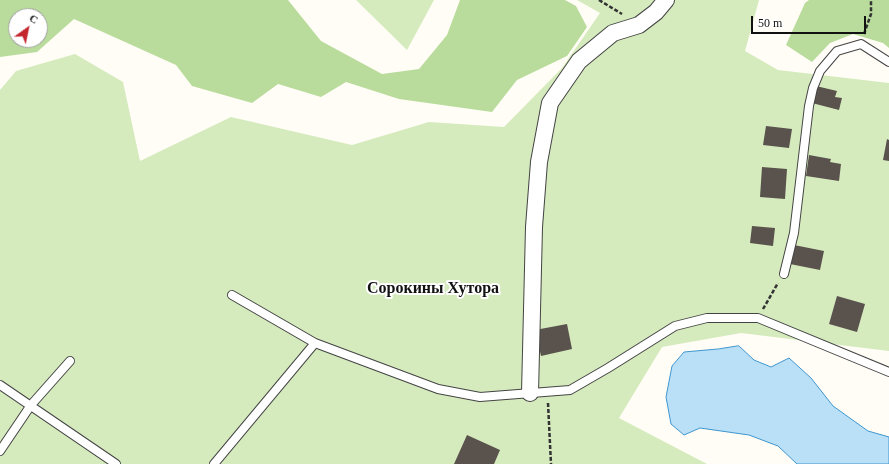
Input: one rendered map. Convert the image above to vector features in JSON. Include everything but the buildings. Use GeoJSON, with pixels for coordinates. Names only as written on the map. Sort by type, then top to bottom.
{"type":"FeatureCollection","features":[{"type":"Feature","properties":{"kind":"street"},"geometry":{"type":"LineString","coordinates":[[530,393],[534,227],[539,162],[550,103],[579,61],[613,33],[639,25],[656,12],[666,0]]}},
{"type":"Feature","properties":{"kind":"lane"},"geometry":{"type":"LineString","coordinates":[[784,274],[794,233],[809,106],[813,88],[820,71],[837,51],[861,44],[889,62]]}},
{"type":"Feature","properties":{"kind":"lane"},"geometry":{"type":"LineString","coordinates":[[232,295],[315,342],[438,390],[480,397],[570,390],[675,326],[707,318],[758,318],[889,372]]}},
{"type":"Feature","properties":{"kind":"lane"},"geometry":{"type":"LineString","coordinates":[[214,464],[315,342]]}},
{"type":"Feature","properties":{"kind":"lane"},"geometry":{"type":"LineString","coordinates":[[0,451],[31,405],[70,361]]}},
{"type":"Feature","properties":{"kind":"lane"},"geometry":{"type":"LineString","coordinates":[[0,385],[116,464]]}},
{"type":"Feature","properties":{"kind":"path"},"geometry":{"type":"LineString","coordinates":[[599,0],[639,25]]}},
{"type":"Feature","properties":{"kind":"path"},"geometry":{"type":"LineString","coordinates":[[861,44],[871,14],[871,0]]}},
{"type":"Feature","properties":{"kind":"path"},"geometry":{"type":"LineString","coordinates":[[758,318],[784,274]]}},
{"type":"Feature","properties":{"kind":"path"},"geometry":{"type":"LineString","coordinates":[[548,391],[551,464]]}},
{"type":"Feature","properties":{"kind":"green space"},"geometry":{"type":"Polygon","coordinates":[[[0,0],[288,0],[321,41],[382,74],[419,69],[447,35],[460,0],[565,0],[576,6],[587,27],[567,56],[517,80],[492,112],[399,99],[346,82],[321,97],[278,84],[252,103],[192,86],[176,65],[74,19],[48,42],[48,8],[8,8],[8,48],[41,48],[37,52],[0,57],[0,0]]]}},
{"type":"Feature","properties":{"kind":"green space"},"geometry":{"type":"Polygon","coordinates":[[[356,0],[434,0],[407,50],[356,0]]]}},
{"type":"Feature","properties":{"kind":"green space"},"geometry":{"type":"Polygon","coordinates":[[[577,0],[759,0],[745,51],[778,70],[889,83],[889,351],[741,333],[662,347],[619,418],[707,464],[0,464],[0,90],[16,71],[75,54],[123,82],[140,161],[231,117],[352,145],[429,122],[504,127],[562,68],[600,13],[577,0]]]}},
{"type":"Feature","properties":{"kind":"green space"},"geometry":{"type":"Polygon","coordinates":[[[809,0],[889,0],[889,48],[883,43],[853,34],[830,43],[812,62],[786,45],[805,3],[809,0]]]}},
{"type":"Feature","properties":{"kind":"water"},"geometry":{"type":"Polygon","coordinates":[[[739,346],[754,360],[771,367],[789,358],[811,378],[833,406],[868,431],[889,437],[889,464],[797,464],[778,446],[749,435],[700,428],[684,435],[671,424],[666,397],[672,366],[684,352],[739,346]]]}},
{"type":"Feature","properties":{"kind":"district","name":"Сорокины Хутора"},"geometry":{"type":"Point","coordinates":[433,289]}}]}
